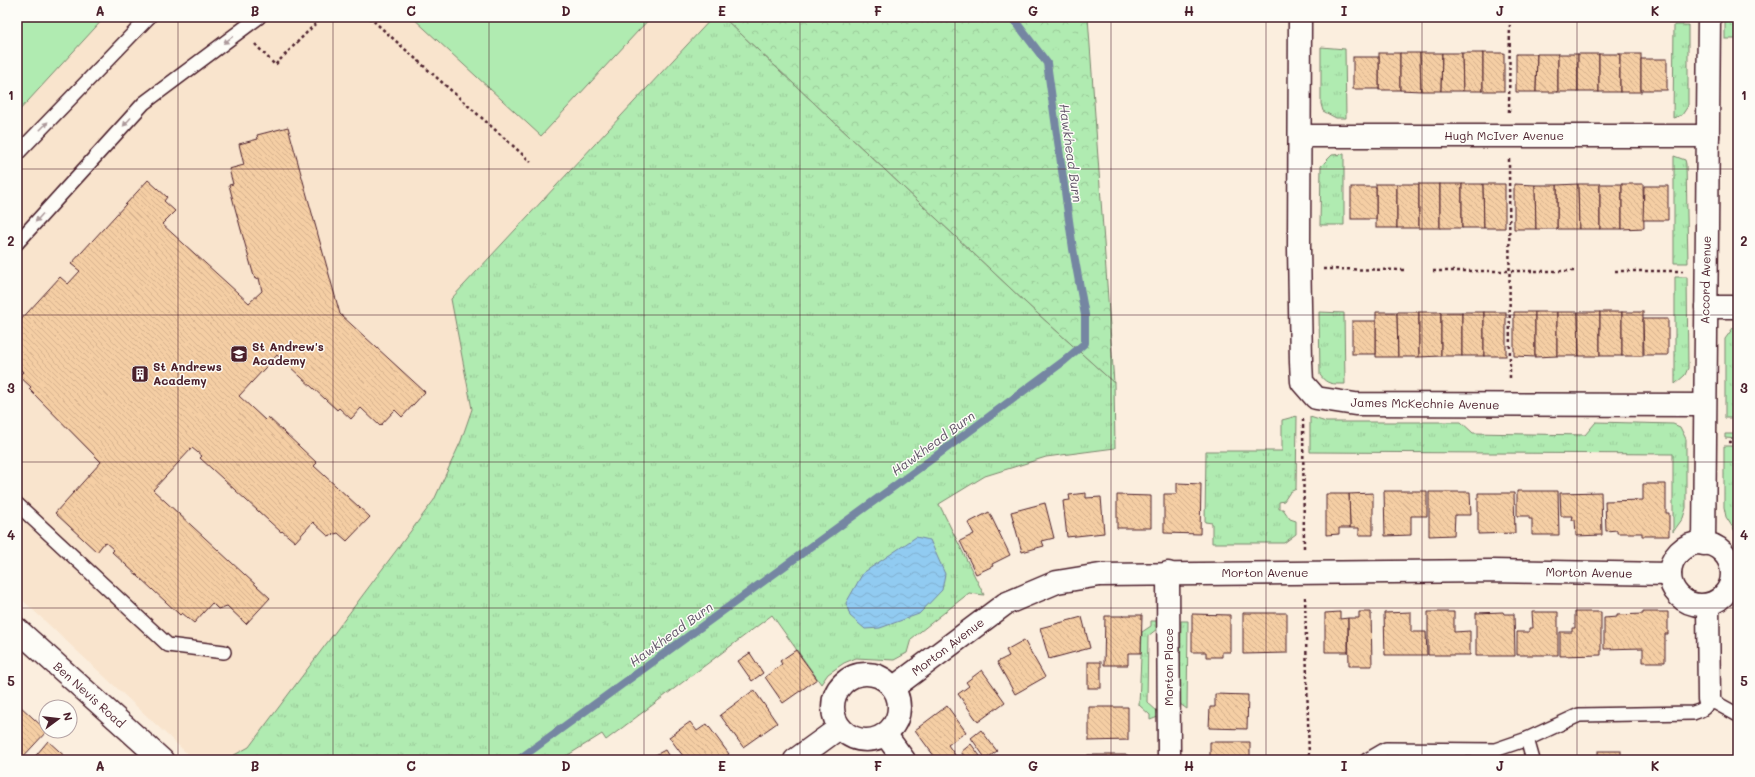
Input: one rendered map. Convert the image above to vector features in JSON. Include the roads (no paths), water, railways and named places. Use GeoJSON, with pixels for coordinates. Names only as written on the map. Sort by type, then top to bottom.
{"type":"FeatureCollection","features":[{"type":"Feature","properties":{"kind":"street"},"geometry":{"type":"LineString","coordinates":[[1300,17],[1300,136]]}},
{"type":"Feature","properties":{"kind":"street","name":"Accord Avenue"},"geometry":{"type":"LineString","coordinates":[[1704,544],[1704,405],[1709,17]]}},
{"type":"Feature","properties":{"kind":"street","name":"Hugh McIver Avenue"},"geometry":{"type":"LineString","coordinates":[[1300,136],[1708,136]]}},
{"type":"Feature","properties":{"kind":"street","name":"James McKechnie Avenue"},"geometry":{"type":"LineString","coordinates":[[1300,136],[1302,382],[1316,398],[1355,404],[1704,405]]}},
{"type":"Feature","properties":{"kind":"street"},"geometry":{"type":"LineString","coordinates":[[1706,307],[1738,307]]}},
{"type":"Feature","properties":{"kind":"street"},"geometry":{"type":"LineString","coordinates":[[1694,544],[1704,544],[1713,546],[1726,556],[1735,573],[1728,590],[1716,602],[1708,605],[1697,605],[1687,602],[1678,595],[1672,585],[1670,574],[1672,564],[1677,555],[1684,548],[1694,544]]}},
{"type":"Feature","properties":{"kind":"street","name":"Morton Avenue"},"geometry":{"type":"LineString","coordinates":[[893,688],[1005,604],[1057,582],[1100,575],[1168,573],[1492,571],[1670,574]]}},
{"type":"Feature","properties":{"kind":"street","name":"Morton Place"},"geometry":{"type":"LineString","coordinates":[[1168,573],[1169,760]]}},
{"type":"Feature","properties":{"kind":"street"},"geometry":{"type":"LineString","coordinates":[[1708,605],[1709,698]]}},
{"type":"Feature","properties":{"kind":"street","name":"Ben Nevis Road"},"geometry":{"type":"LineString","coordinates":[[17,629],[162,760]]}},
{"type":"Feature","properties":{"kind":"street"},"geometry":{"type":"LineString","coordinates":[[858,674],[871,674],[883,679],[893,688],[898,700],[898,713],[894,725],[885,734],[874,740],[861,740],[849,736],[839,728],[833,716],[833,702],[837,690],[846,680],[858,674]]}},
{"type":"Feature","properties":{"kind":"street"},"geometry":{"type":"LineString","coordinates":[[795,760],[839,728]]}},
{"type":"Feature","properties":{"kind":"street"},"geometry":{"type":"LineString","coordinates":[[885,734],[904,760]]}},
{"type":"Feature","properties":{"kind":"lane"},"geometry":{"type":"LineString","coordinates":[[17,154],[149,17]]}},
{"type":"Feature","properties":{"kind":"lane"},"geometry":{"type":"LineString","coordinates":[[17,243],[144,103],[259,17]]}},
{"type":"Feature","properties":{"kind":"lane"},"geometry":{"type":"LineString","coordinates":[[17,504],[168,645],[224,652]]}},
{"type":"Feature","properties":{"kind":"lane"},"geometry":{"type":"LineString","coordinates":[[1375,758],[1386,749],[1495,750],[1527,739],[1579,715],[1693,713],[1703,710],[1707,706],[1709,698],[1738,715]]}},
{"type":"Feature","properties":{"kind":"lane"},"geometry":{"type":"LineString","coordinates":[[1527,739],[1533,760]]}},
{"type":"Feature","properties":{"kind":"water"},"geometry":{"type":"Polygon","coordinates":[[[916,537],[930,540],[945,574],[942,590],[919,614],[880,628],[865,629],[850,616],[846,603],[863,573],[916,537]]]}},
{"type":"Feature","properties":{"kind":"waterway","name":"Hawkhead Burn"},"geometry":{"type":"LineString","coordinates":[[518,760],[940,453],[1064,361],[1085,343],[1085,315],[1073,249],[1047,63],[1012,17]]}},
{"type":"Feature","properties":{"kind":"place","name":"St Andrew's Academy"},"geometry":{"type":"Point","coordinates":[239,354]}},
{"type":"Feature","properties":{"kind":"place","name":"St Andrews Academy"},"geometry":{"type":"Point","coordinates":[140,374]}}]}
